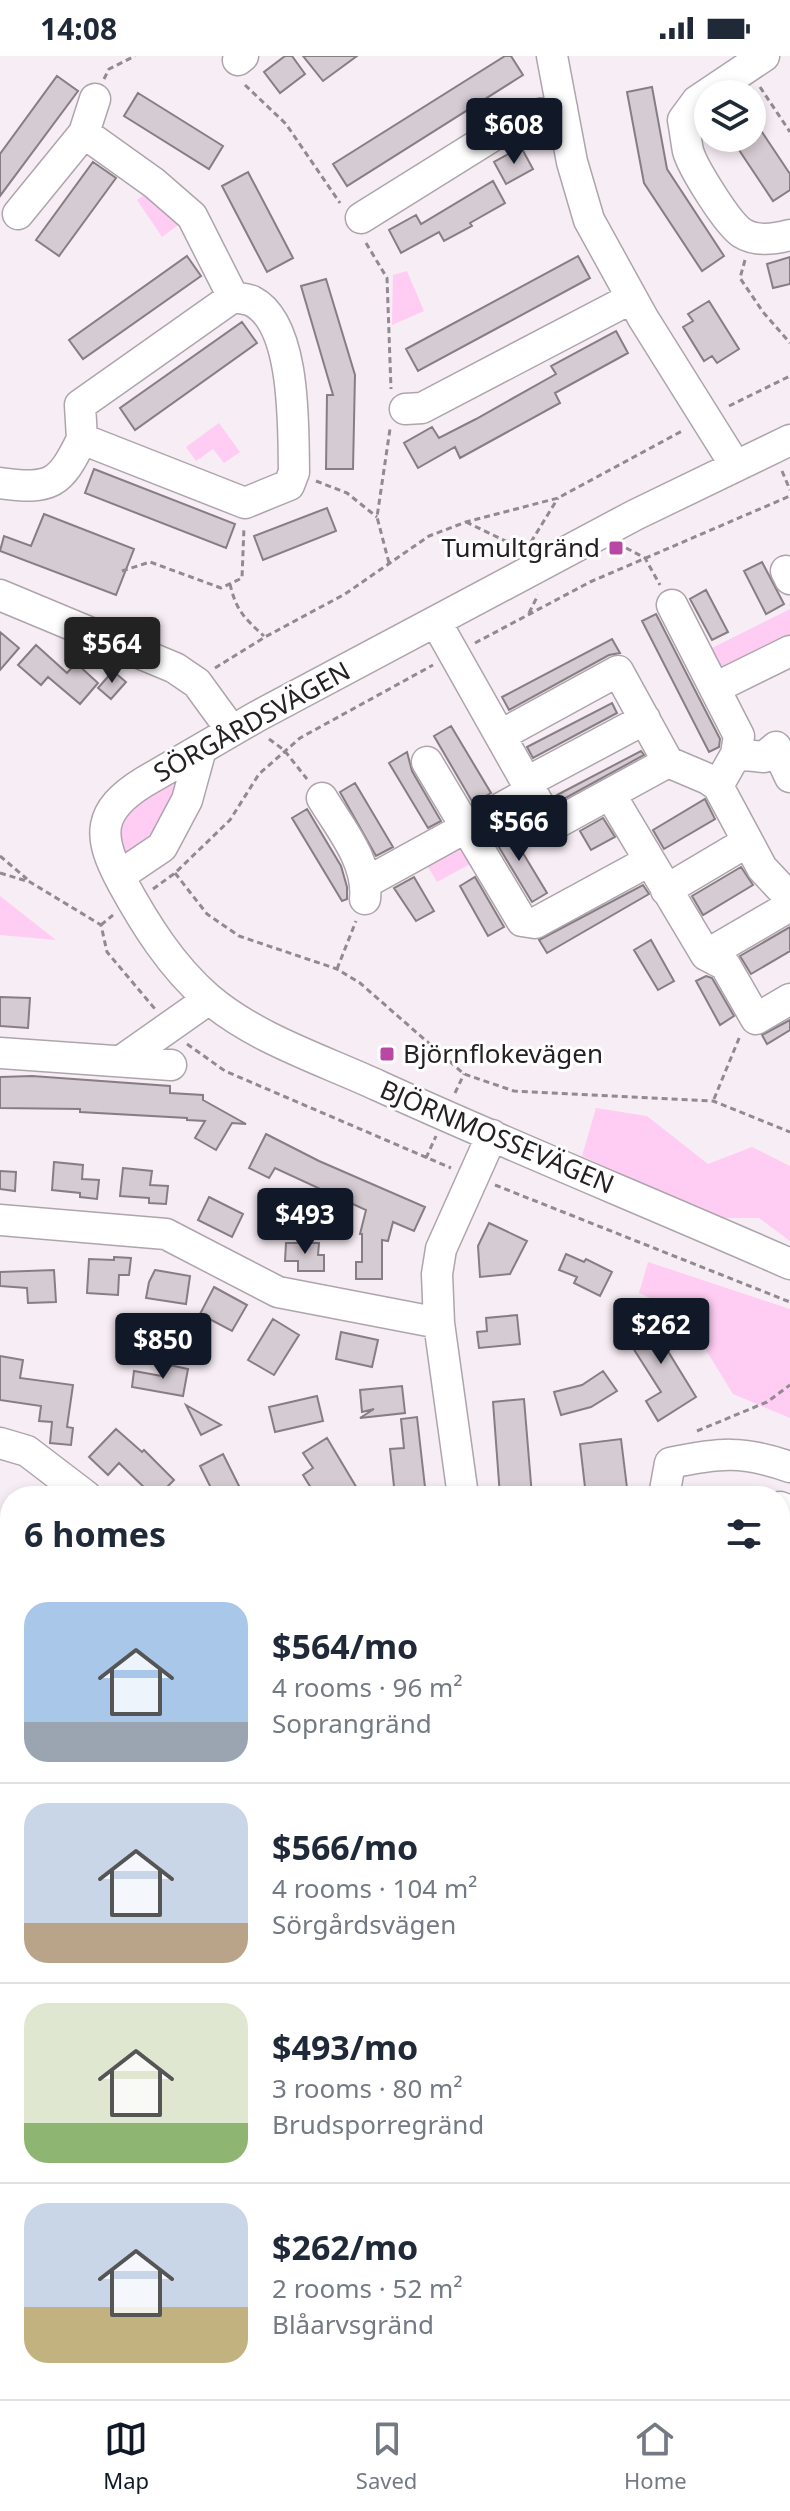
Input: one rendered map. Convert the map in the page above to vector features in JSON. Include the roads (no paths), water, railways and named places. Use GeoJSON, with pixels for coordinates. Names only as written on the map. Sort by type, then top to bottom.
{"type":"FeatureCollection","features":[{"type":"Feature","properties":{"kind":"street"},"geometry":{"type":"LineString","coordinates":[[552,56],[572,162],[589,220],[632,298],[735,465]]}},
{"type":"Feature","properties":{"kind":"street"},"geometry":{"type":"LineString","coordinates":[[755,62],[697,101],[683,120],[689,154],[727,220],[743,234],[756,239],[777,239],[790,235]]}},
{"type":"Feature","properties":{"kind":"street"},"geometry":{"type":"LineString","coordinates":[[18,214],[84,133],[95,99]]}},
{"type":"Feature","properties":{"kind":"street"},"geometry":{"type":"LineString","coordinates":[[357,222],[518,120],[562,108]]}},
{"type":"Feature","properties":{"kind":"street"},"geometry":{"type":"LineString","coordinates":[[82,439],[245,503],[289,485],[294,472],[291,376],[273,322],[253,302],[233,297],[192,216],[154,183],[84,133]]}},
{"type":"Feature","properties":{"kind":"street"},"geometry":{"type":"LineString","coordinates":[[0,483],[51,483],[66,472],[82,439],[80,405],[233,297]]}},
{"type":"Feature","properties":{"kind":"street"},"geometry":{"type":"LineString","coordinates":[[396,407],[422,408],[632,298]]}},
{"type":"Feature","properties":{"kind":"street","name":"SÖRGÅRDSVÄGEN"},"geometry":{"type":"LineString","coordinates":[[120,877],[104,838],[111,809],[119,799],[232,731],[635,515],[790,440]]}},
{"type":"Feature","properties":{"kind":"street"},"geometry":{"type":"LineString","coordinates":[[0,595],[156,658],[197,683],[232,731]]}},
{"type":"Feature","properties":{"kind":"street"},"geometry":{"type":"LineString","coordinates":[[672,605],[739,736],[736,754],[718,786]]}},
{"type":"Feature","properties":{"kind":"street"},"geometry":{"type":"LineString","coordinates":[[436,622],[551,826],[668,762]]}},
{"type":"Feature","properties":{"kind":"street"},"geometry":{"type":"LineString","coordinates":[[715,688],[790,651]]}},
{"type":"Feature","properties":{"kind":"street"},"geometry":{"type":"LineString","coordinates":[[501,735],[618,671],[668,762],[718,786],[762,868],[790,898]]}},
{"type":"Feature","properties":{"kind":"street"},"geometry":{"type":"LineString","coordinates":[[322,798],[356,855],[366,891],[529,787],[645,719]]}},
{"type":"Feature","properties":{"kind":"street"},"geometry":{"type":"LineString","coordinates":[[736,754],[764,757],[783,739]]}},
{"type":"Feature","properties":{"kind":"street"},"geometry":{"type":"LineString","coordinates":[[783,739],[790,777]]}},
{"type":"Feature","properties":{"kind":"street"},"geometry":{"type":"LineString","coordinates":[[120,877],[162,847],[187,800],[201,749]]}},
{"type":"Feature","properties":{"kind":"street"},"geometry":{"type":"LineString","coordinates":[[427,762],[522,921],[535,923],[649,861]]}},
{"type":"Feature","properties":{"kind":"street"},"geometry":{"type":"LineString","coordinates":[[610,794],[706,955],[725,965],[756,1019],[790,999]]}},
{"type":"Feature","properties":{"kind":"street"},"geometry":{"type":"LineString","coordinates":[[666,890],[747,842]]}},
{"type":"Feature","properties":{"kind":"street","name":"BJÖRNMOSSEVÄGEN"},"geometry":{"type":"LineString","coordinates":[[120,877],[180,971],[209,999],[253,1028],[790,1264]]}},
{"type":"Feature","properties":{"kind":"street"},"geometry":{"type":"LineString","coordinates":[[706,955],[790,906]]}},
{"type":"Feature","properties":{"kind":"street"},"geometry":{"type":"LineString","coordinates":[[121,1061],[209,999]]}},
{"type":"Feature","properties":{"kind":"street"},"geometry":{"type":"LineString","coordinates":[[0,1053],[171,1065]]}},
{"type":"Feature","properties":{"kind":"street"},"geometry":{"type":"LineString","coordinates":[[462,1486],[439,1323],[437,1274],[441,1249],[492,1135]]}},
{"type":"Feature","properties":{"kind":"street"},"geometry":{"type":"LineString","coordinates":[[0,1220],[166,1234],[278,1292],[439,1323]]}},
{"type":"Feature","properties":{"kind":"street"},"geometry":{"type":"LineString","coordinates":[[0,1443],[27,1451],[73,1486]]}},
{"type":"Feature","properties":{"kind":"street"},"geometry":{"type":"LineString","coordinates":[[666,1486],[670,1463],[710,1455],[759,1456],[790,1467]]}},
{"type":"Feature","properties":{"kind":"place","name":"Tumultgränd"},"geometry":{"type":"Point","coordinates":[616,548]}},
{"type":"Feature","properties":{"kind":"place","name":"Björnflokevägen"},"geometry":{"type":"Point","coordinates":[387,1054]}}]}
